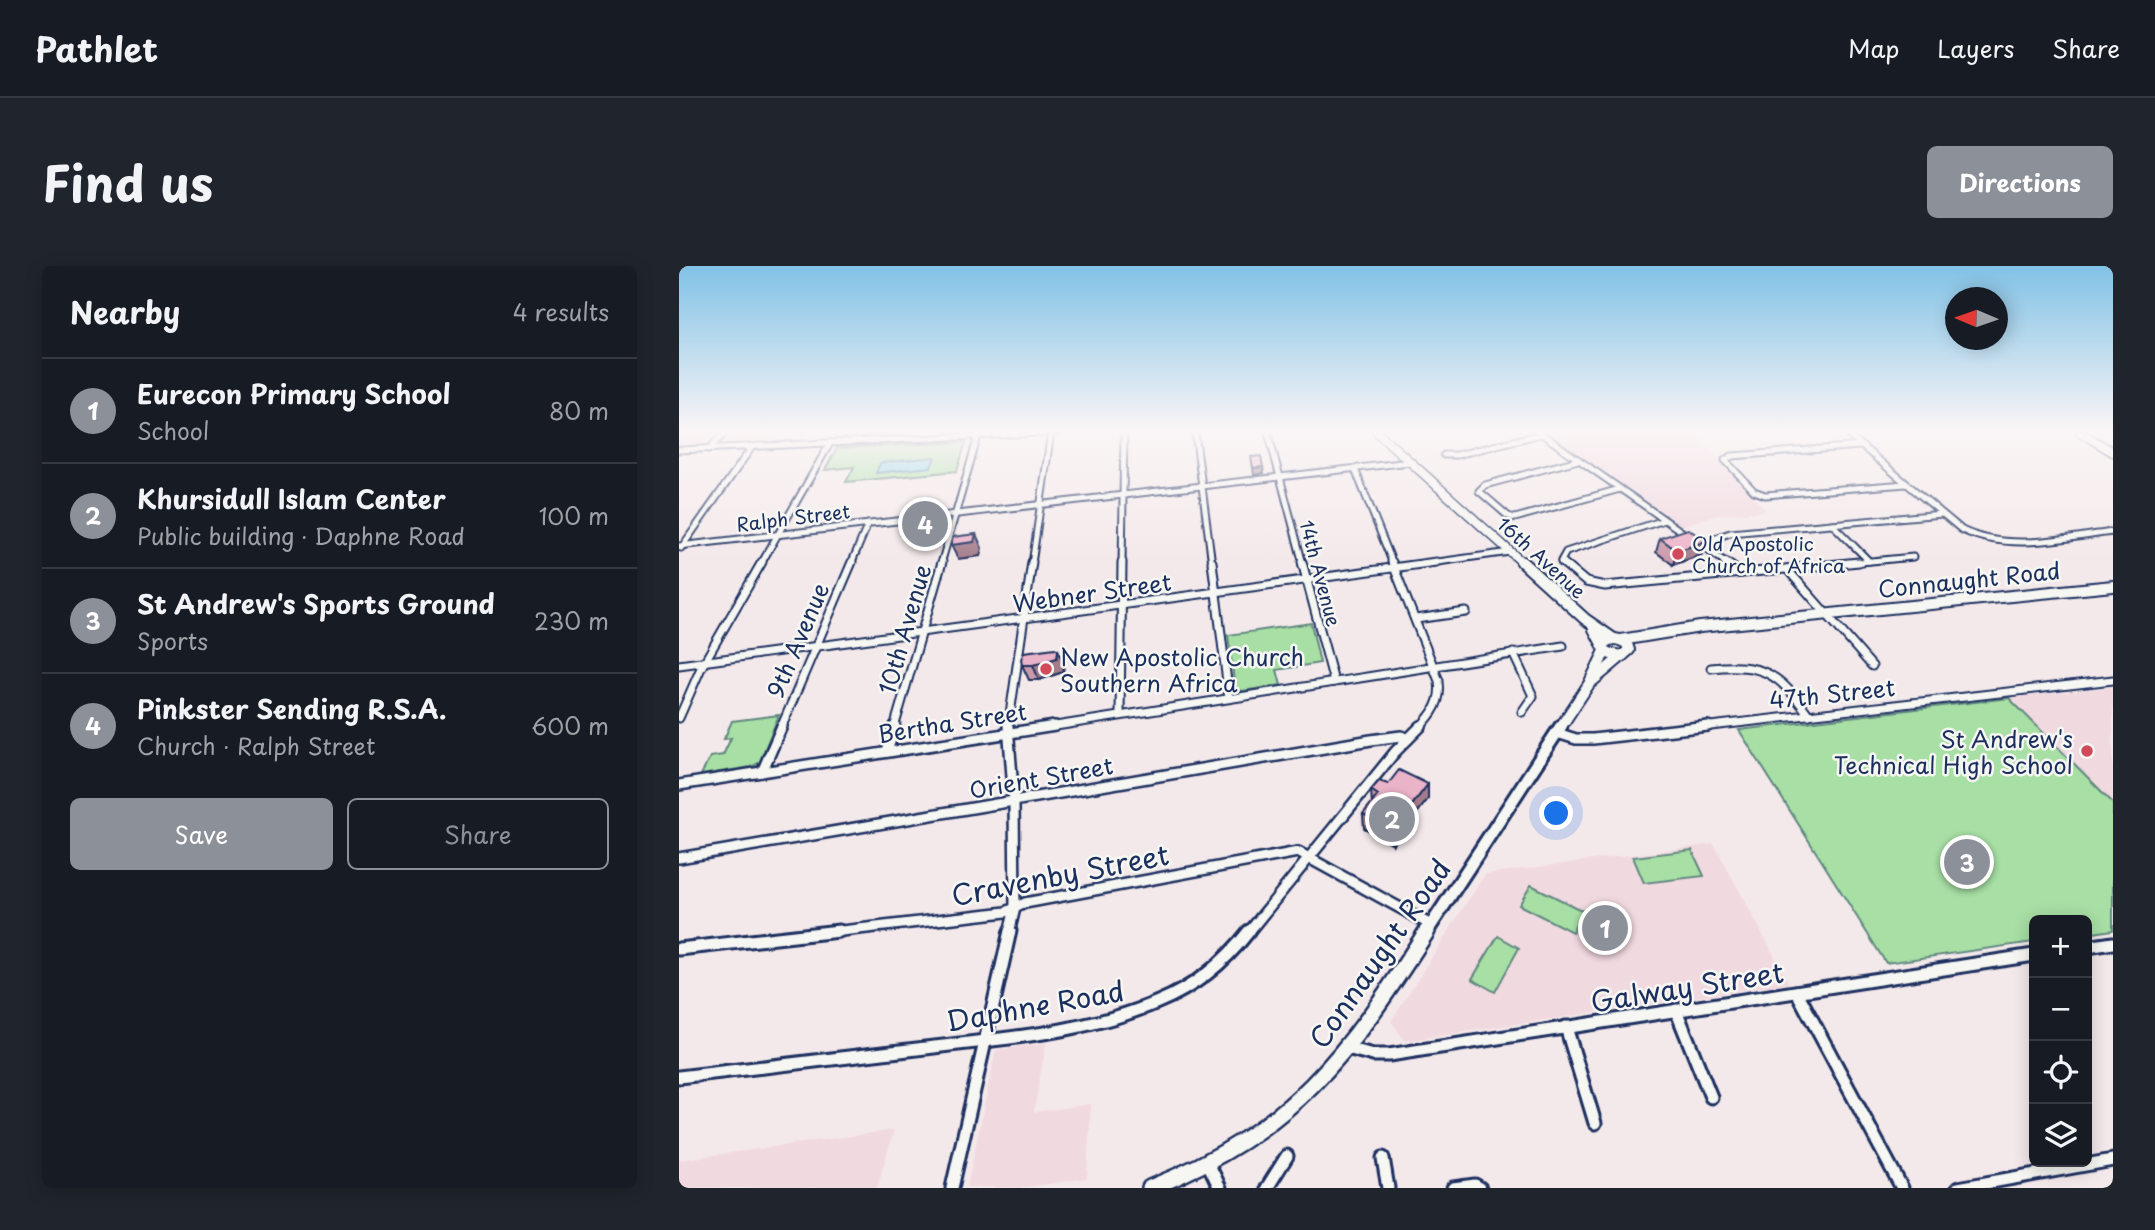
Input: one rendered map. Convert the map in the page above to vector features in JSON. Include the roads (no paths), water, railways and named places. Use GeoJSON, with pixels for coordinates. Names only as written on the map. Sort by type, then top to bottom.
{"type":"FeatureCollection","features":[{"type":"Feature","properties":{"kind":"street"},"geometry":{"type":"LineString","coordinates":[[680,547],[732,475]]}},
{"type":"Feature","properties":{"kind":"street"},"geometry":{"type":"LineString","coordinates":[[679,719],[705,662],[811,475]]}},
{"type":"Feature","properties":{"kind":"street","name":"10th Avenue"},"geometry":{"type":"LineString","coordinates":[[887,752],[966,475]]}},
{"type":"Feature","properties":{"kind":"street"},"geometry":{"type":"LineString","coordinates":[[952,1188],[1015,908],[1014,801],[1007,733],[1044,475]]}},
{"type":"Feature","properties":{"kind":"street"},"geometry":{"type":"LineString","coordinates":[[1120,715],[1123,475]]}},
{"type":"Feature","properties":{"kind":"street"},"geometry":{"type":"LineString","coordinates":[[1201,475],[1229,698]]}},
{"type":"Feature","properties":{"kind":"street","name":"Ralph Street"},"geometry":{"type":"LineString","coordinates":[[680,547],[1298,475]]}},
{"type":"Feature","properties":{"kind":"street","name":"Daphne Road"},"geometry":{"type":"LineString","coordinates":[[679,1077],[985,1040],[1101,1022],[1140,1010],[1178,993],[1229,956],[1437,706],[1441,693],[1416,619],[1357,475]]}},
{"type":"Feature","properties":{"kind":"street","name":"16th Avenue"},"geometry":{"type":"LineString","coordinates":[[1424,475],[1590,623],[1618,639],[1625,653]]}},
{"type":"Feature","properties":{"kind":"street"},"geometry":{"type":"LineString","coordinates":[[1522,475],[1485,485],[1479,491],[1508,516],[1519,518],[1620,489]]}},
{"type":"Feature","properties":{"kind":"street"},"geometry":{"type":"LineString","coordinates":[[1600,475],[1741,573]]}},
{"type":"Feature","properties":{"kind":"street"},"geometry":{"type":"LineString","coordinates":[[1739,475],[1754,491],[1762,494],[1906,484]]}},
{"type":"Feature","properties":{"kind":"street"},"geometry":{"type":"LineString","coordinates":[[1895,475],[1969,535],[1993,542],[2113,532]]}},
{"type":"Feature","properties":{"kind":"street","name":"14th Avenue"},"geometry":{"type":"LineString","coordinates":[[1279,477],[1334,682]]}},
{"type":"Feature","properties":{"kind":"street"},"geometry":{"type":"LineString","coordinates":[[1699,544],[1730,533],[1942,514]]}},
{"type":"Feature","properties":{"kind":"street"},"geometry":{"type":"LineString","coordinates":[[1664,520],[1566,552],[1561,561],[1586,582],[1597,586],[1913,557]]}},
{"type":"Feature","properties":{"kind":"street","name":"9th Avenue"},"geometry":{"type":"LineString","coordinates":[[762,772],[867,524]]}},
{"type":"Feature","properties":{"kind":"street"},"geometry":{"type":"LineString","coordinates":[[1832,524],[1869,561]]}},
{"type":"Feature","properties":{"kind":"street","name":"Webner Street"},"geometry":{"type":"LineString","coordinates":[[679,665],[1510,552]]}},
{"type":"Feature","properties":{"kind":"street"},"geometry":{"type":"LineString","coordinates":[[1787,569],[1872,666]]}},
{"type":"Feature","properties":{"kind":"street","name":"Connaught Road"},"geometry":{"type":"LineString","coordinates":[[1150,1188],[1208,1163],[1253,1136],[1288,1109],[1347,1048],[1589,684],[1604,647],[1618,639],[1663,633],[2113,586]]}},
{"type":"Feature","properties":{"kind":"street"},"geometry":{"type":"LineString","coordinates":[[1416,619],[1467,612]]}},
{"type":"Feature","properties":{"kind":"street","name":"16th Avenue"},"geometry":{"type":"LineString","coordinates":[[1590,623],[1604,647]]}},
{"type":"Feature","properties":{"kind":"street","name":"Connaught Road"},"geometry":{"type":"LineString","coordinates":[[1589,684],[1625,653],[1663,633]]}},
{"type":"Feature","properties":{"kind":"street","name":"Bertha Street"},"geometry":{"type":"LineString","coordinates":[[679,785],[1563,646]]}},
{"type":"Feature","properties":{"kind":"street"},"geometry":{"type":"LineString","coordinates":[[1604,647],[1625,653]]}},
{"type":"Feature","properties":{"kind":"street"},"geometry":{"type":"LineString","coordinates":[[1513,653],[1533,696],[1522,712]]}},
{"type":"Feature","properties":{"kind":"street"},"geometry":{"type":"LineString","coordinates":[[1711,668],[1741,664],[1762,669],[1786,684],[1809,715]]}},
{"type":"Feature","properties":{"kind":"street","name":"47th Street"},"geometry":{"type":"LineString","coordinates":[[1557,733],[1576,739],[1593,739],[2113,680]]}},
{"type":"Feature","properties":{"kind":"street","name":"Orient Street"},"geometry":{"type":"LineString","coordinates":[[679,858],[1371,740],[1401,736],[1408,739]]}},
{"type":"Feature","properties":{"kind":"street","name":"Cravenby Street"},"geometry":{"type":"LineString","coordinates":[[679,949],[1006,912],[1025,903],[1298,852],[1430,925]]}},
{"type":"Feature","properties":{"kind":"street"},"geometry":{"type":"LineString","coordinates":[[2092,946],[2113,943]]}},
{"type":"Feature","properties":{"kind":"street","name":"Galway Street"},"geometry":{"type":"LineString","coordinates":[[1347,1048],[1373,1055],[1389,1055],[2029,956]]}},
{"type":"Feature","properties":{"kind":"street"},"geometry":{"type":"LineString","coordinates":[[1797,992],[1902,1188]]}},
{"type":"Feature","properties":{"kind":"street"},"geometry":{"type":"LineString","coordinates":[[1676,1010],[1711,1097]]}},
{"type":"Feature","properties":{"kind":"street"},"geometry":{"type":"LineString","coordinates":[[1566,1027],[1595,1123]]}},
{"type":"Feature","properties":{"kind":"street"},"geometry":{"type":"LineString","coordinates":[[1266,1188],[1287,1156]]}},
{"type":"Feature","properties":{"kind":"street"},"geometry":{"type":"LineString","coordinates":[[1383,1158],[1388,1188]]}},
{"type":"Feature","properties":{"kind":"street"},"geometry":{"type":"LineString","coordinates":[[1958,1188],[1996,1185],[2113,1160]]}},
{"type":"Feature","properties":{"kind":"street"},"geometry":{"type":"LineString","coordinates":[[1208,1163],[1220,1188]]}},
{"type":"Feature","properties":{"kind":"street"},"geometry":{"type":"LineString","coordinates":[[1454,1188],[1475,1185],[1480,1188]]}},
{"type":"Feature","properties":{"kind":"place","name":"Pinkster Sending R.S.A."},"geometry":{"type":"Point","coordinates":[925,524]}},
{"type":"Feature","properties":{"kind":"place","name":"Old Apostolic Church of Africa"},"geometry":{"type":"Point","coordinates":[1678,554]}},
{"type":"Feature","properties":{"kind":"place","name":"New Apostolic Church Southern Africa"},"geometry":{"type":"Point","coordinates":[1046,669]}},
{"type":"Feature","properties":{"kind":"place","name":"St Andrew's Technical High School"},"geometry":{"type":"Point","coordinates":[2087,751]}},
{"type":"Feature","properties":{"kind":"place","name":"Khursidull Islam Center"},"geometry":{"type":"Point","coordinates":[1392,819]}},
{"type":"Feature","properties":{"kind":"place","name":"St Andrew's Sports Ground"},"geometry":{"type":"Point","coordinates":[1967,862]}},
{"type":"Feature","properties":{"kind":"place","name":"Eurecon Primary School"},"geometry":{"type":"Point","coordinates":[1605,928]}}]}
